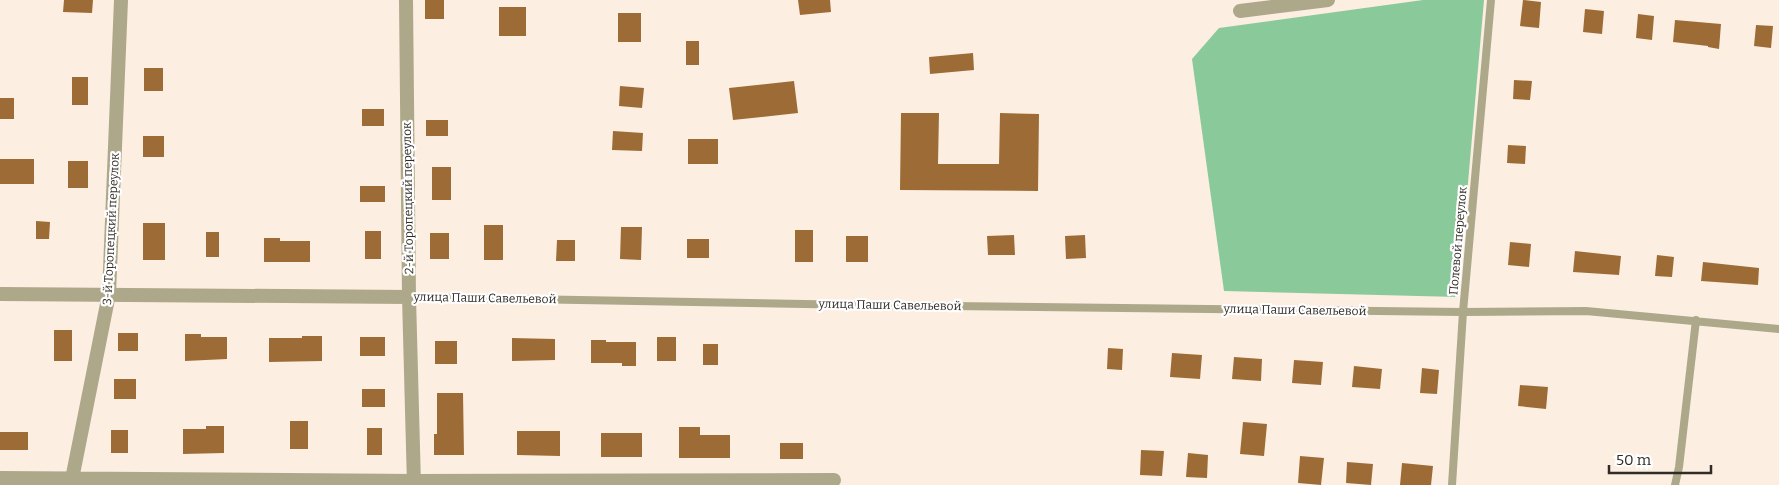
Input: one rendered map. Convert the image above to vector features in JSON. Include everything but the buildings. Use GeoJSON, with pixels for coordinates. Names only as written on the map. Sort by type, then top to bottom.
{"type":"FeatureCollection","features":[{"type":"Feature","properties":{"kind":"street","name":"3-й Торопецкий переулок"},"geometry":{"type":"LineString","coordinates":[[71,481],[110,294],[121,0]]}},
{"type":"Feature","properties":{"kind":"street","name":"2-й Торопецкий переулок"},"geometry":{"type":"LineString","coordinates":[[406,0],[409,297],[414,483]]}},
{"type":"Feature","properties":{"kind":"street"},"geometry":{"type":"LineString","coordinates":[[1240,11],[1328,0]]}},
{"type":"Feature","properties":{"kind":"street","name":"улица Паши Савельевой"},"geometry":{"type":"LineString","coordinates":[[0,294],[409,297]]}},
{"type":"Feature","properties":{"kind":"street"},"geometry":{"type":"LineString","coordinates":[[0,478],[71,481],[414,483],[834,480]]}},
{"type":"Feature","properties":{"kind":"lane","name":"Полевой переулок"},"geometry":{"type":"LineString","coordinates":[[1452,485],[1463,312],[1491,0]]}},
{"type":"Feature","properties":{"kind":"lane","name":"улица Паши Савельевой"},"geometry":{"type":"LineString","coordinates":[[409,297],[850,305],[1463,312],[1586,310],[1779,329]]}},
{"type":"Feature","properties":{"kind":"lane"},"geometry":{"type":"LineString","coordinates":[[1676,485],[1696,320]]}},
{"type":"Feature","properties":{"kind":"green space"},"geometry":{"type":"Polygon","coordinates":[[[1423,0],[1484,0],[1458,297],[1224,291],[1192,59],[1219,28],[1423,0]]]}}]}
